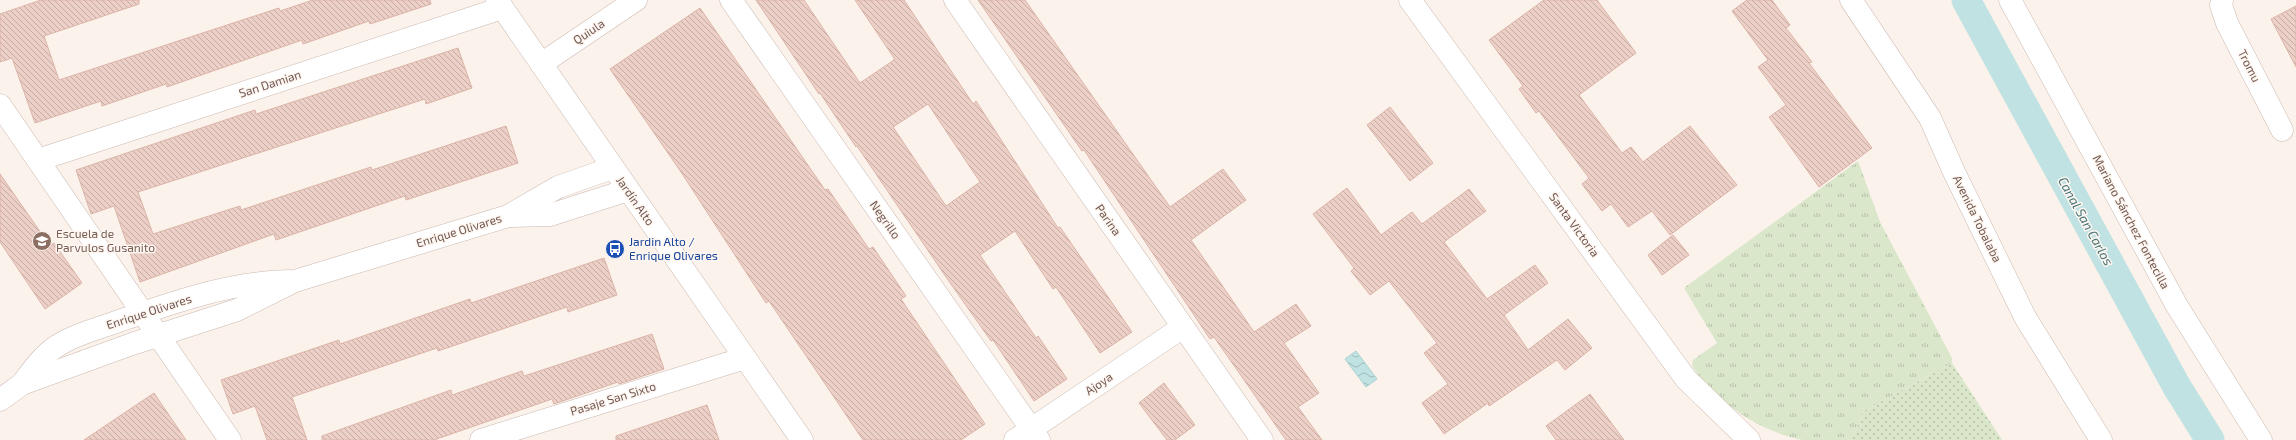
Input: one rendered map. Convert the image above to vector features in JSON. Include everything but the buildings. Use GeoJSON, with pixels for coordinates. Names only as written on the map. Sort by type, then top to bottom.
{"type":"FeatureCollection","features":[{"type":"Feature","properties":{"kind":"street","name":"Quiula"},"geometry":{"type":"LineString","coordinates":[[541,64],[636,0]]}},
{"type":"Feature","properties":{"kind":"street","name":"Negrillo"},"geometry":{"type":"LineString","coordinates":[[731,0],[1029,436]]}},
{"type":"Feature","properties":{"kind":"street","name":"Parina"},"geometry":{"type":"LineString","coordinates":[[955,0],[1262,440]]}},
{"type":"Feature","properties":{"kind":"street","name":"Santa Victoria"},"geometry":{"type":"LineString","coordinates":[[1410,0],[1686,379],[1749,440]]}},
{"type":"Feature","properties":{"kind":"street","name":"Avenida Tobalaba"},"geometry":{"type":"LineString","coordinates":[[1851,0],[1930,118],[1954,172],[2025,317],[2101,440]]}},
{"type":"Feature","properties":{"kind":"street","name":"Mariano Sánchez Fontecilla"},"geometry":{"type":"LineString","coordinates":[[2010,0],[2177,306],[2260,440]]}},
{"type":"Feature","properties":{"kind":"street","name":"Tromu"},"geometry":{"type":"LineString","coordinates":[[2222,0],[2221,5],[2227,23],[2282,130]]}},
{"type":"Feature","properties":{"kind":"street","name":"Jardín Alto"},"geometry":{"type":"LineString","coordinates":[[500,4],[612,168],[802,440]]}},
{"type":"Feature","properties":{"kind":"street","name":"San Damian"},"geometry":{"type":"LineString","coordinates":[[38,160],[500,4]]}},
{"type":"Feature","properties":{"kind":"street"},"geometry":{"type":"LineString","coordinates":[[0,105],[230,440]]}},
{"type":"Feature","properties":{"kind":"street","name":"Enrique Olivares"},"geometry":{"type":"LineString","coordinates":[[22,384],[158,335],[237,310],[295,281],[508,216],[558,187],[612,168]]}},
{"type":"Feature","properties":{"kind":"street","name":"Enrique Olivares"},"geometry":{"type":"LineString","coordinates":[[508,216],[550,215],[628,190]]}},
{"type":"Feature","properties":{"kind":"street","name":"Enrique Olivares"},"geometry":{"type":"LineString","coordinates":[[0,400],[22,384],[47,353],[61,343],[76,336],[143,313],[227,288],[250,283],[295,281]]}},
{"type":"Feature","properties":{"kind":"street","name":"Ajoya"},"geometry":{"type":"LineString","coordinates":[[1029,436],[1183,327]]}},
{"type":"Feature","properties":{"kind":"street","name":"Pasaje San Sixto"},"geometry":{"type":"LineString","coordinates":[[481,440],[745,358]]}},
{"type":"Feature","properties":{"kind":"green space"},"geometry":{"type":"Polygon","coordinates":[[[1858,161],[1880,222],[1952,358],[1952,363],[1864,411],[1852,440],[1803,440],[1770,430],[1740,414],[1714,392],[1702,379],[1692,366],[1693,360],[1717,343],[1684,288],[1858,161]]]}},
{"type":"Feature","properties":{"kind":"green space"},"geometry":{"type":"Polygon","coordinates":[[[1952,363],[2002,440],[1852,440],[1864,411],[1952,363]]]}},
{"type":"Feature","properties":{"kind":"water"},"geometry":{"type":"Polygon","coordinates":[[[1356,351],[1377,379],[1366,387],[1345,359],[1356,351]]]}},
{"type":"Feature","properties":{"kind":"waterway","name":"Canal San Carlos"},"geometry":{"type":"LineString","coordinates":[[1966,0],[2177,387],[2210,440]]}},
{"type":"Feature","properties":{"kind":"place","name":"Escuela de Parvulos Gusanito"},"geometry":{"type":"Point","coordinates":[42,241]}},
{"type":"Feature","properties":{"kind":"place","name":"Jardin Alto / Enrique Olivares"},"geometry":{"type":"Point","coordinates":[615,249]}}]}
